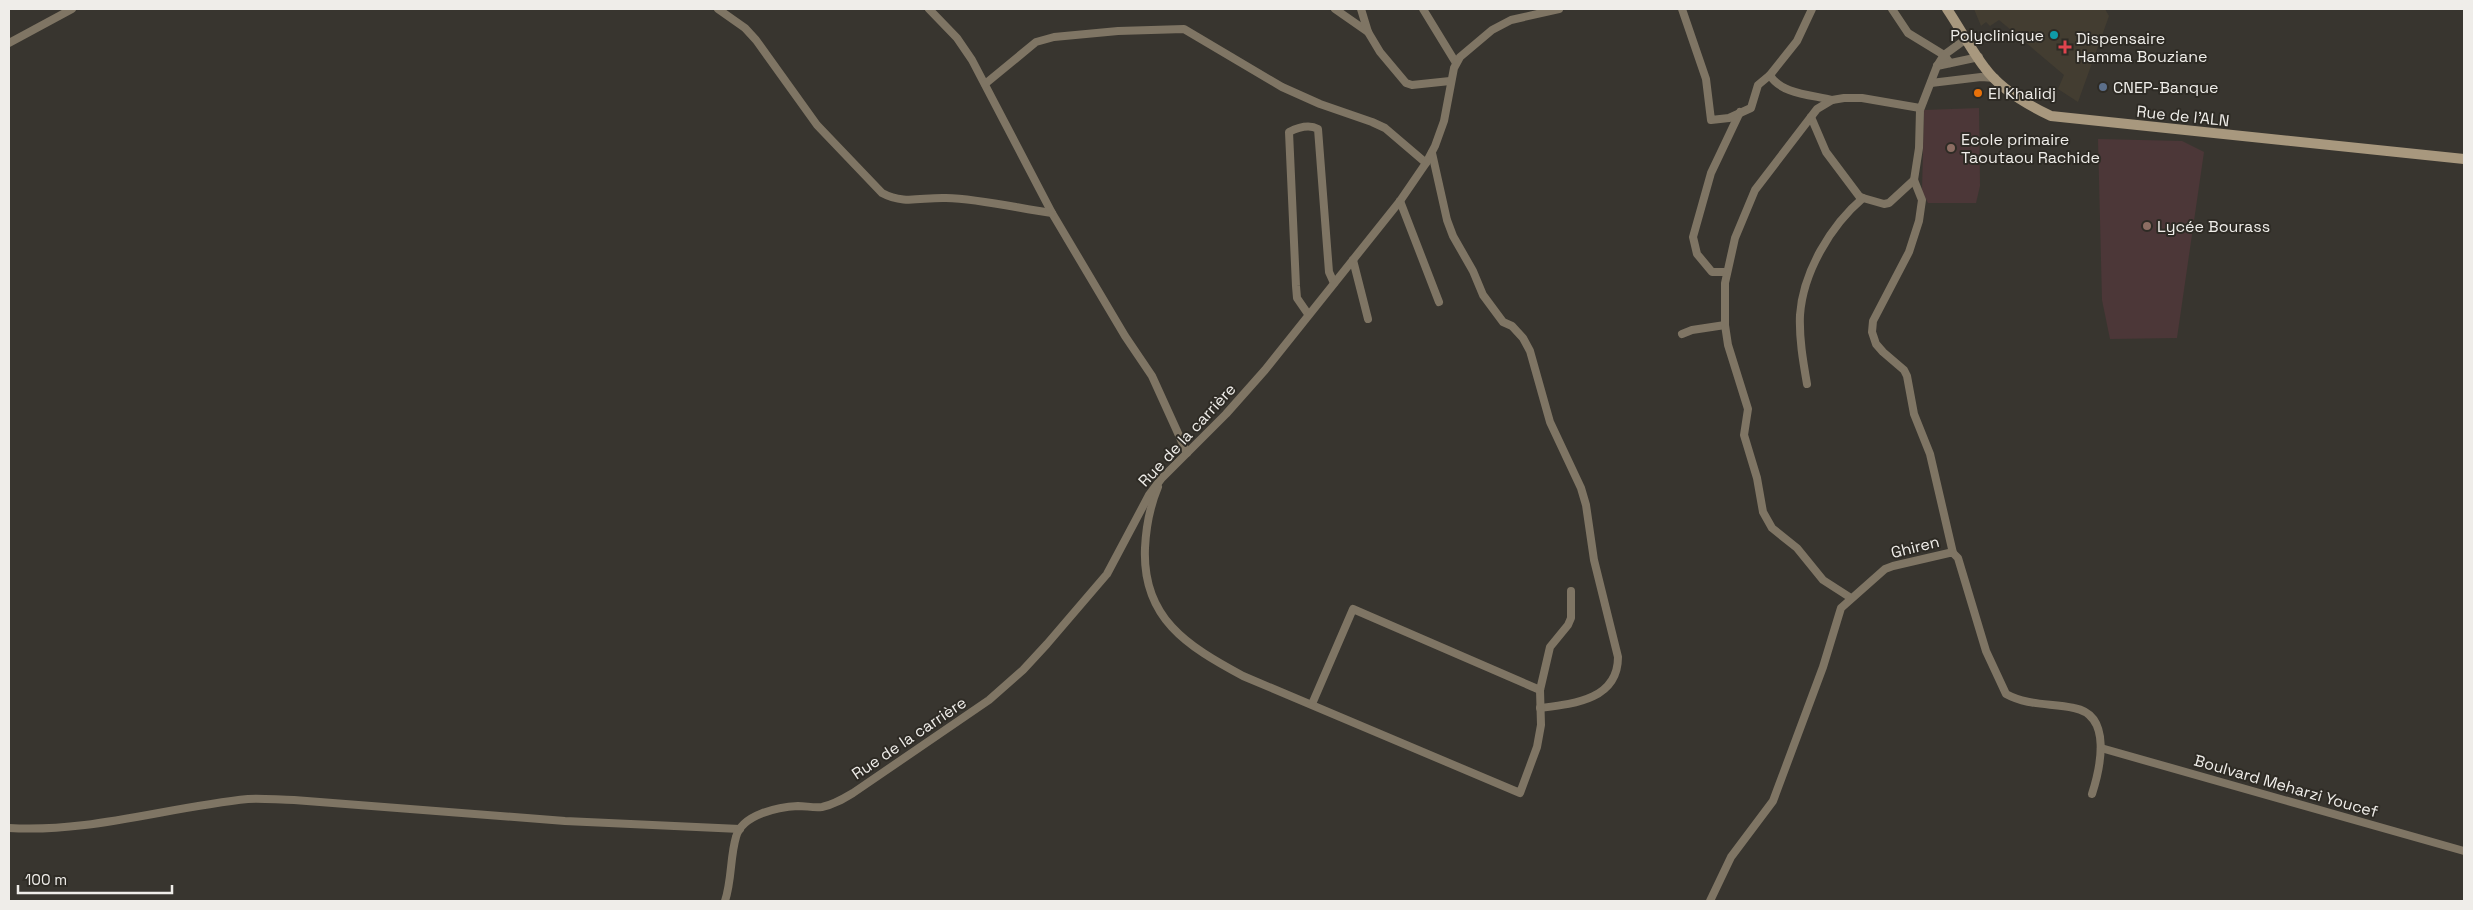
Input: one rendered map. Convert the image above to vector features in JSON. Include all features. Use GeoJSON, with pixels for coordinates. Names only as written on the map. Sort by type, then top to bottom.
{"type":"FeatureCollection","features":[{"type":"Feature","properties":{"kind":"main road","name":"Rue de l'ALN"},"geometry":{"type":"LineString","coordinates":[[1947,9],[1985,68],[2031,106],[2051,116],[2464,159]]}},
{"type":"Feature","properties":{"kind":"street"},"geometry":{"type":"LineString","coordinates":[[54,9],[58,17]]}},
{"type":"Feature","properties":{"kind":"street"},"geometry":{"type":"LineString","coordinates":[[9,43],[72,9]]}},
{"type":"Feature","properties":{"kind":"street"},"geometry":{"type":"LineString","coordinates":[[718,9],[745,28],[756,40],[817,125],[882,193],[891,198],[912,202],[946,198],[1052,213]]}},
{"type":"Feature","properties":{"kind":"street"},"geometry":{"type":"LineString","coordinates":[[929,9],[957,38],[972,60],[1052,213],[1101,296],[1152,376],[1187,453]]}},
{"type":"Feature","properties":{"kind":"street"},"geometry":{"type":"LineString","coordinates":[[1335,9],[1368,32]]}},
{"type":"Feature","properties":{"kind":"street"},"geometry":{"type":"LineString","coordinates":[[1361,9],[1368,32],[1380,52],[1406,83],[1412,85],[1450,81]]}},
{"type":"Feature","properties":{"kind":"street"},"geometry":{"type":"LineString","coordinates":[[1423,9],[1456,63]]}},
{"type":"Feature","properties":{"kind":"street","name":"Rue de la carrière"},"geometry":{"type":"LineString","coordinates":[[740,829],[760,814],[783,808],[822,807],[836,802],[989,700],[1041,651],[1107,574],[1149,495],[1265,370],[1400,201],[1432,153],[1444,121],[1450,81],[1456,63],[1469,47],[1505,24],[1559,9]]}},
{"type":"Feature","properties":{"kind":"street"},"geometry":{"type":"LineString","coordinates":[[1682,9],[1706,79],[1711,120],[1729,118],[1751,108],[1758,85],[1770,74],[1797,41],[1812,9]]}},
{"type":"Feature","properties":{"kind":"street"},"geometry":{"type":"LineString","coordinates":[[1892,9],[1908,33],[1944,55],[1950,64]]}},
{"type":"Feature","properties":{"kind":"street"},"geometry":{"type":"LineString","coordinates":[[985,84],[1036,42],[1054,37],[1118,31],[1184,29],[1282,87],[1320,104],[1385,128],[1426,163]]}},
{"type":"Feature","properties":{"kind":"street"},"geometry":{"type":"LineString","coordinates":[[1954,553],[1930,454],[1914,414],[1907,376],[1904,370],[1876,344],[1872,332],[1873,322],[1909,252],[1919,221],[1922,200],[1914,180],[1919,148],[1920,108],[1937,66],[1944,55],[1966,39]]}},
{"type":"Feature","properties":{"kind":"street"},"geometry":{"type":"LineString","coordinates":[[1937,66],[1979,57]]}},
{"type":"Feature","properties":{"kind":"street"},"geometry":{"type":"LineString","coordinates":[[1770,74],[1774,81],[1795,92],[1832,100],[1862,98],[1920,108]]}},
{"type":"Feature","properties":{"kind":"street"},"geometry":{"type":"LineString","coordinates":[[1931,83],[1981,77],[1995,78]]}},
{"type":"Feature","properties":{"kind":"street"},"geometry":{"type":"LineString","coordinates":[[1832,100],[1817,109],[1755,190],[1735,238],[1727,272],[1725,324],[1728,345],[1748,409],[1744,435],[1766,520],[1772,528],[1797,548],[1823,580],[1851,598]]}},
{"type":"Feature","properties":{"kind":"street"},"geometry":{"type":"LineString","coordinates":[[1727,272],[1712,272],[1708,269],[1698,254],[1693,237],[1711,173],[1740,112]]}},
{"type":"Feature","properties":{"kind":"street"},"geometry":{"type":"LineString","coordinates":[[1811,117],[1826,152],[1859,196],[1884,204],[1889,203],[1914,180]]}},
{"type":"Feature","properties":{"kind":"street"},"geometry":{"type":"LineString","coordinates":[[1308,314],[1297,298],[1296,286],[1289,132],[1297,128],[1314,127],[1318,130],[1329,272],[1334,283]]}},
{"type":"Feature","properties":{"kind":"street"},"geometry":{"type":"LineString","coordinates":[[1432,153],[1447,220],[1453,236],[1473,271],[1483,295],[1503,322],[1512,326],[1523,338],[1530,351],[1550,422],[1581,488],[1586,505],[1594,560],[1618,657],[1618,671],[1604,690],[1569,705],[1540,708]]}},
{"type":"Feature","properties":{"kind":"street"},"geometry":{"type":"LineString","coordinates":[[1807,384],[1800,332],[1800,314],[1805,292],[1827,240],[1863,198]]}},
{"type":"Feature","properties":{"kind":"street"},"geometry":{"type":"LineString","coordinates":[[1400,201],[1439,302]]}},
{"type":"Feature","properties":{"kind":"street"},"geometry":{"type":"LineString","coordinates":[[1353,260],[1368,318]]}},
{"type":"Feature","properties":{"kind":"street"},"geometry":{"type":"LineString","coordinates":[[1682,334],[1692,330],[1725,324]]}},
{"type":"Feature","properties":{"kind":"street"},"geometry":{"type":"LineString","coordinates":[[1163,478],[1150,512],[1145,560],[1150,594],[1157,609],[1174,630],[1208,657],[1243,676],[1520,793],[1537,747],[1540,690],[1550,647],[1572,618],[1571,591]]}},
{"type":"Feature","properties":{"kind":"street","name":"Ghiren"},"geometry":{"type":"LineString","coordinates":[[1710,901],[1731,857],[1773,801],[1823,667],[1841,608],[1851,598],[1869,586],[1885,569],[1954,553],[1958,558],[1986,651],[2006,694],[2029,703],[2076,708],[2090,716],[2098,727],[2101,748],[2098,775],[2092,794]]}},
{"type":"Feature","properties":{"kind":"street"},"geometry":{"type":"LineString","coordinates":[[1312,704],[1353,609],[1540,690]]}},
{"type":"Feature","properties":{"kind":"street","name":"Boulvard Meharzi Youcef"},"geometry":{"type":"LineString","coordinates":[[2101,748],[2464,851]]}},
{"type":"Feature","properties":{"kind":"street"},"geometry":{"type":"LineString","coordinates":[[9,828],[33,830],[249,799],[294,800],[565,821],[740,829],[736,836],[725,901]]}},
{"type":"Feature","properties":{"kind":"shaded area","name":"Dispensaire Hamma Bouziane"},"geometry":{"type":"Polygon","coordinates":[[[1974,9],[2105,9],[2109,16],[2078,102],[2058,89],[2064,75],[1999,20],[1990,26],[1986,22],[1981,26],[1974,9]]]}},
{"type":"Feature","properties":{"kind":"shaded area","name":"Ecole primaire Taoutaou Rachide"},"geometry":{"type":"Polygon","coordinates":[[[1979,108],[1980,186],[1976,203],[1928,203],[1922,191],[1924,110],[1979,108]]]}},
{"type":"Feature","properties":{"kind":"shaded area","name":"Lycée Bourass"},"geometry":{"type":"Polygon","coordinates":[[[2098,139],[2182,141],[2204,152],[2177,338],[2110,339],[2102,300],[2098,139]]]}},
{"type":"Feature","properties":{"kind":"place","name":"Polyclinique"},"geometry":{"type":"Point","coordinates":[2054,35]}},
{"type":"Feature","properties":{"kind":"place","name":"Dispensaire Hamma Bouziane"},"geometry":{"type":"Point","coordinates":[2065,47]}},
{"type":"Feature","properties":{"kind":"place","name":"CNEP-Banque"},"geometry":{"type":"Point","coordinates":[2103,87]}},
{"type":"Feature","properties":{"kind":"place","name":"El Khalidj"},"geometry":{"type":"Point","coordinates":[1978,93]}},
{"type":"Feature","properties":{"kind":"place","name":"Ecole primaire Taoutaou Rachide"},"geometry":{"type":"Point","coordinates":[1951,148]}},
{"type":"Feature","properties":{"kind":"place","name":"Lycée Bourass"},"geometry":{"type":"Point","coordinates":[2147,226]}}]}
